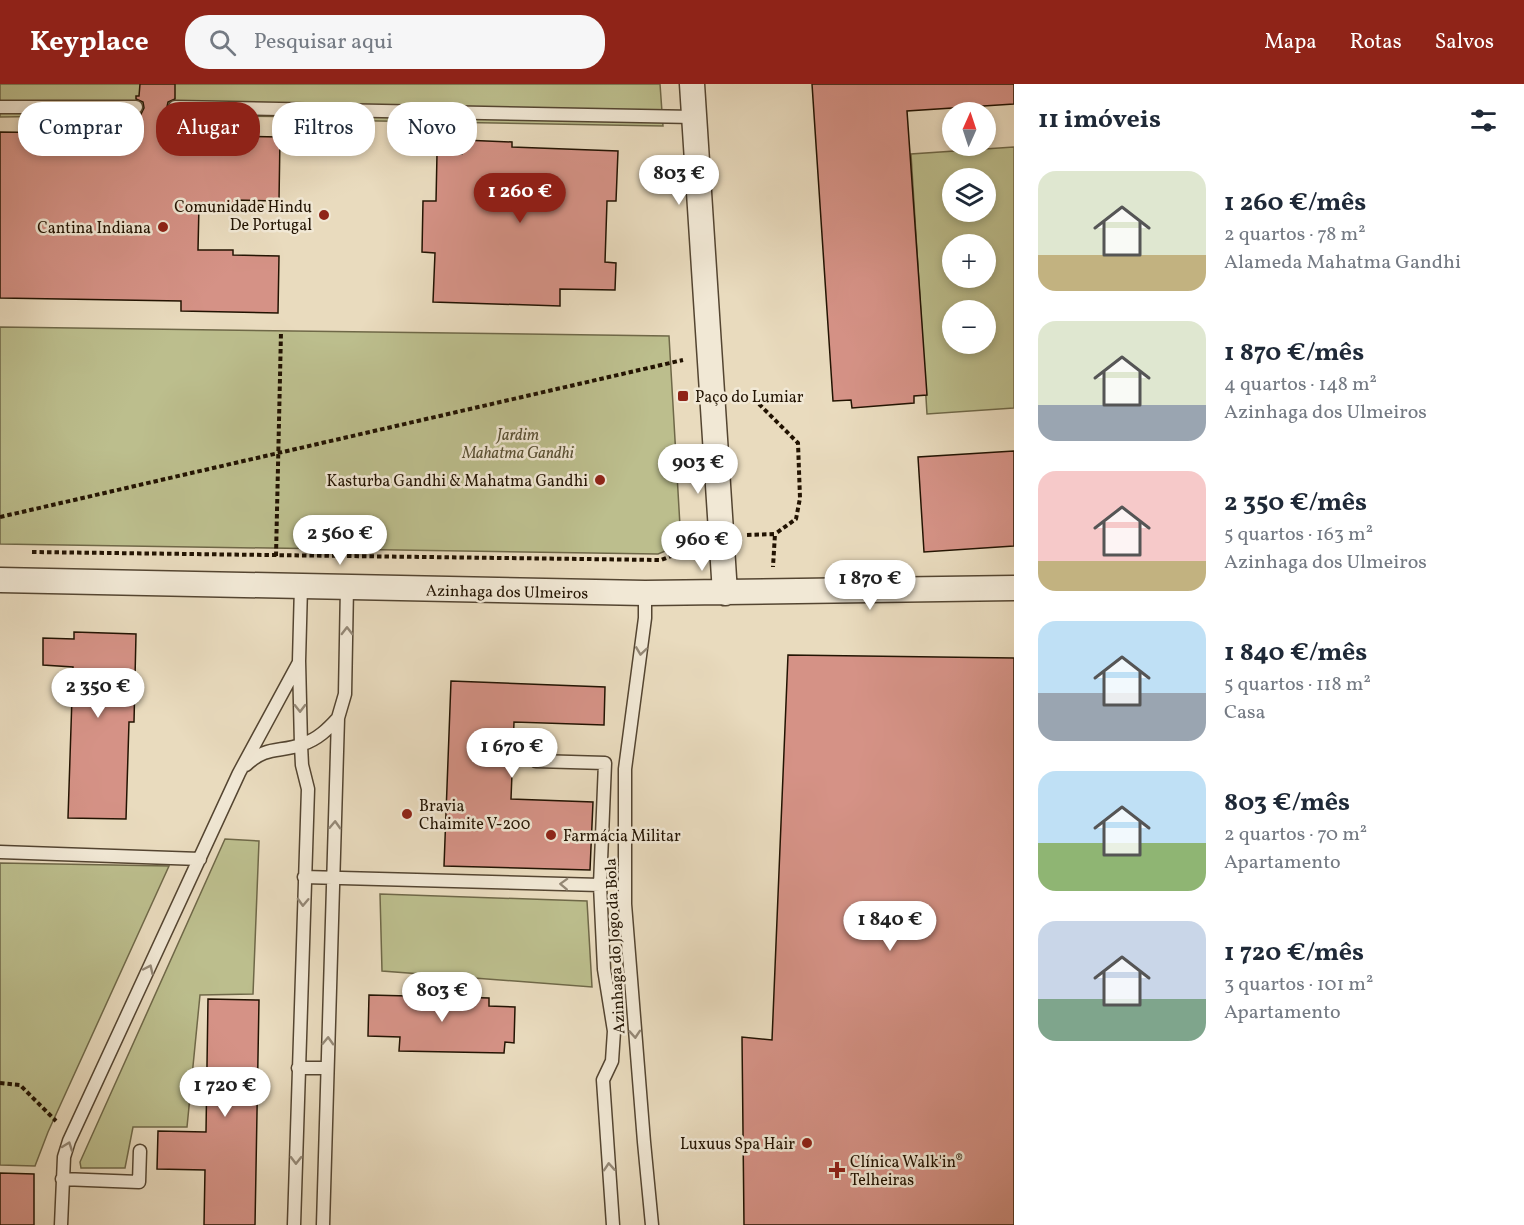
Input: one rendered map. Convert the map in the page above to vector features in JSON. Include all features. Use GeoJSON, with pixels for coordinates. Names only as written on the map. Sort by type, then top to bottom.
{"type":"FeatureCollection","features":[{"type":"Feature","properties":{"kind":"street"},"geometry":{"type":"LineString","coordinates":[[692,84],[725,593]]}},
{"type":"Feature","properties":{"kind":"street","name":"Azinhaga dos Ulmeiros"},"geometry":{"type":"LineString","coordinates":[[0,580],[645,593],[1014,588]]}},
{"type":"Feature","properties":{"kind":"lane"},"geometry":{"type":"LineString","coordinates":[[0,107],[18,107]]}},
{"type":"Feature","properties":{"kind":"lane"},"geometry":{"type":"LineString","coordinates":[[260,109],[694,117]]}},
{"type":"Feature","properties":{"kind":"lane"},"geometry":{"type":"LineString","coordinates":[[294,1225],[308,789],[302,765],[301,745],[299,661],[301,586]]}},
{"type":"Feature","properties":{"kind":"lane"},"geometry":{"type":"LineString","coordinates":[[323,1225],[338,718],[345,694],[347,587]]}},
{"type":"Feature","properties":{"kind":"lane","name":"Azinhaga do Jogo da Bola"},"geometry":{"type":"LineString","coordinates":[[645,593],[645,618],[625,769],[625,904],[652,1225]]}},
{"type":"Feature","properties":{"kind":"lane"},"geometry":{"type":"LineString","coordinates":[[61,1225],[64,1157],[69,1141],[239,773],[299,661]]}},
{"type":"Feature","properties":{"kind":"lane"},"geometry":{"type":"LineString","coordinates":[[239,773],[255,757],[271,749],[301,745],[315,739],[338,718]]}},
{"type":"Feature","properties":{"kind":"lane"},"geometry":{"type":"LineString","coordinates":[[536,760],[605,763],[600,885],[604,969],[614,1031],[612,1061],[603,1080],[613,1225]]}},
{"type":"Feature","properties":{"kind":"lane"},"geometry":{"type":"LineString","coordinates":[[0,852],[200,859]]}},
{"type":"Feature","properties":{"kind":"lane"},"geometry":{"type":"LineString","coordinates":[[304,877],[600,885]]}},
{"type":"Feature","properties":{"kind":"lane"},"geometry":{"type":"LineString","coordinates":[[298,1068],[327,1068]]}},
{"type":"Feature","properties":{"kind":"lane"},"geometry":{"type":"LineString","coordinates":[[62,1179],[139,1182],[140,1151]]}},
{"type":"Feature","properties":{"kind":"path"},"geometry":{"type":"LineString","coordinates":[[276,556],[281,332]]}},
{"type":"Feature","properties":{"kind":"path"},"geometry":{"type":"LineString","coordinates":[[683,350],[684,372]]}},
{"type":"Feature","properties":{"kind":"path"},"geometry":{"type":"LineString","coordinates":[[0,517],[683,360]]}},
{"type":"Feature","properties":{"kind":"path"},"geometry":{"type":"LineString","coordinates":[[759,404],[798,443],[800,498],[796,519],[775,534]]}},
{"type":"Feature","properties":{"kind":"path"},"geometry":{"type":"LineString","coordinates":[[24,552],[661,560],[687,550],[692,526],[691,514]]}},
{"type":"Feature","properties":{"kind":"path"},"geometry":{"type":"LineString","coordinates":[[0,1083],[20,1085],[60,1124]]}},
{"type":"Feature","properties":{"kind":"green space"},"geometry":{"type":"Polygon","coordinates":[[[0,84],[660,84],[663,126],[477,123],[477,102],[387,102],[387,121],[375,121],[375,102],[272,102],[272,116],[260,116],[260,102],[156,102],[156,115],[144,115],[144,102],[18,102],[18,117],[0,117],[0,84]]]}},
{"type":"Feature","properties":{"kind":"green space"},"geometry":{"type":"Polygon","coordinates":[[[1014,147],[1014,408],[927,414],[911,154],[942,152],[942,156],[996,156],[996,148],[1014,147]]]}},
{"type":"Feature","properties":{"kind":"green space","name":"Jardim Mahatma Gandhi"},"geometry":{"type":"Polygon","coordinates":[[[0,327],[669,336],[680,526],[673,548],[658,554],[0,544],[0,327]]]}},
{"type":"Feature","properties":{"kind":"green space"},"geometry":{"type":"Polygon","coordinates":[[[225,839],[259,841],[253,994],[200,995],[187,1127],[133,1127],[125,1168],[81,1168],[80,1162],[225,839]]]}},
{"type":"Feature","properties":{"kind":"green space"},"geometry":{"type":"Polygon","coordinates":[[[0,863],[169,866],[48,1132],[35,1166],[0,1165],[0,863]]]}},
{"type":"Feature","properties":{"kind":"green space"},"geometry":{"type":"Polygon","coordinates":[[[380,894],[587,901],[592,987],[382,971],[380,894]]]}},
{"type":"Feature","properties":{"kind":"building"},"geometry":{"type":"Polygon","coordinates":[[[140,84],[175,84],[175,99],[168,102],[156,102],[156,156],[260,156],[260,137],[272,137],[272,156],[280,156],[279,201],[234,200],[234,206],[199,205],[198,250],[233,250],[233,255],[279,256],[278,313],[181,311],[181,301],[0,298],[0,132],[18,132],[18,156],[144,156],[144,102],[136,99],[136,96],[139,96],[140,84]]]}},
{"type":"Feature","properties":{"kind":"building"},"geometry":{"type":"Polygon","coordinates":[[[812,84],[1014,84],[1014,104],[942,102],[942,109],[907,111],[927,395],[914,396],[914,403],[852,408],[851,400],[833,401],[812,84]]]}},
{"type":"Feature","properties":{"kind":"building"},"geometry":{"type":"Polygon","coordinates":[[[477,141],[512,142],[512,147],[618,151],[616,201],[607,201],[605,262],[616,263],[615,290],[560,289],[560,306],[433,302],[435,253],[422,252],[423,201],[436,201],[437,156],[477,156],[477,141]]]}},
{"type":"Feature","properties":{"kind":"building"},"geometry":{"type":"Polygon","coordinates":[[[1014,451],[1014,546],[924,552],[918,457],[1014,451]]]}},
{"type":"Feature","properties":{"kind":"building"},"geometry":{"type":"Polygon","coordinates":[[[74,632],[136,634],[134,722],[129,722],[126,819],[68,818],[73,667],[43,665],[43,638],[74,639],[74,632]]]}},
{"type":"Feature","properties":{"kind":"building"},"geometry":{"type":"Polygon","coordinates":[[[788,655],[1014,658],[1014,1225],[744,1225],[742,1037],[772,1040],[788,655]]]}},
{"type":"Feature","properties":{"kind":"building"},"geometry":{"type":"Polygon","coordinates":[[[451,681],[605,687],[604,725],[514,722],[511,799],[593,802],[590,870],[444,866],[451,681]]]}},
{"type":"Feature","properties":{"kind":"building"},"geometry":{"type":"Polygon","coordinates":[[[369,995],[489,998],[489,1006],[515,1007],[514,1043],[505,1042],[504,1053],[399,1051],[400,1037],[368,1036],[369,995]]]}},
{"type":"Feature","properties":{"kind":"building"},"geometry":{"type":"Polygon","coordinates":[[[208,999],[259,1000],[255,1225],[204,1225],[205,1170],[157,1169],[158,1131],[206,1132],[208,999]]]}},
{"type":"Feature","properties":{"kind":"building"},"geometry":{"type":"Polygon","coordinates":[[[0,1173],[34,1174],[34,1225],[0,1225],[0,1173]]]}},
{"type":"Feature","properties":{"kind":"place","name":"Comunidade Hindu De Portugal"},"geometry":{"type":"Point","coordinates":[324,215]}},
{"type":"Feature","properties":{"kind":"place","name":"Cantina Indiana"},"geometry":{"type":"Point","coordinates":[163,227]}},
{"type":"Feature","properties":{"kind":"place","name":"Paço do Lumiar"},"geometry":{"type":"Point","coordinates":[683,396]}},
{"type":"Feature","properties":{"kind":"place","name":"Kasturba Gandhi & Mahatma Gandhi"},"geometry":{"type":"Point","coordinates":[600,480]}},
{"type":"Feature","properties":{"kind":"place","name":"Bravia Chaimite V-200"},"geometry":{"type":"Point","coordinates":[407,814]}},
{"type":"Feature","properties":{"kind":"place","name":"Farmácia Militar"},"geometry":{"type":"Point","coordinates":[551,835]}},
{"type":"Feature","properties":{"kind":"place","name":"Luxuus Spa Hair"},"geometry":{"type":"Point","coordinates":[807,1143]}},
{"type":"Feature","properties":{"kind":"place","name":"Clínica Walk'in® Telheiras"},"geometry":{"type":"Point","coordinates":[837,1170]}}]}
